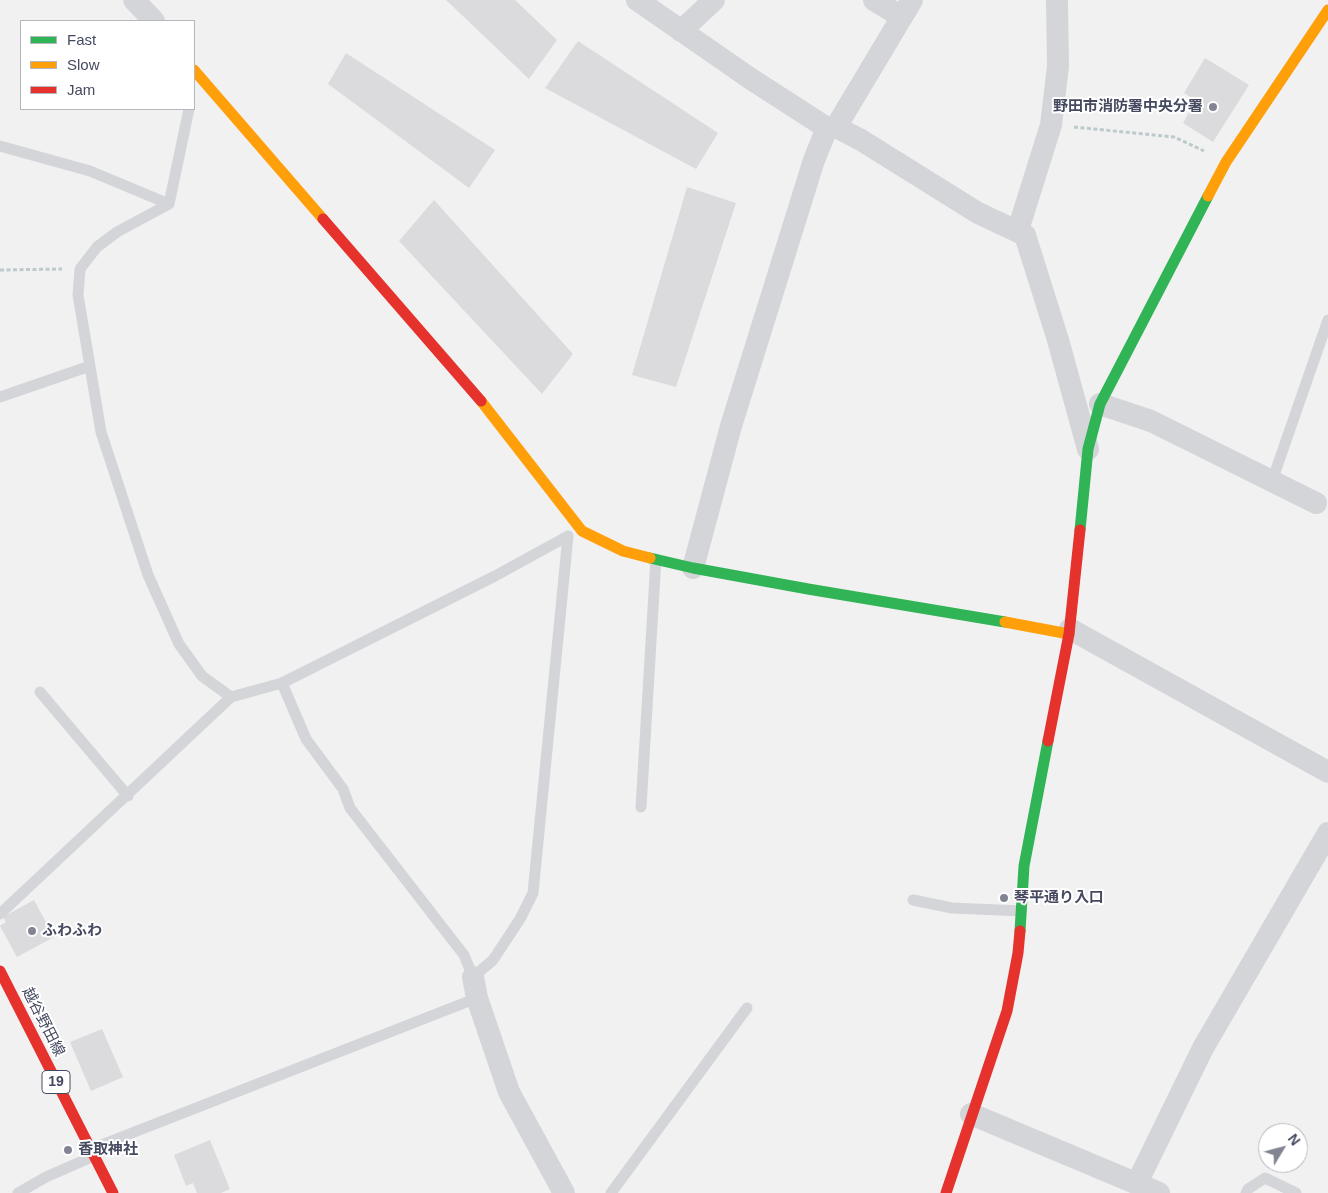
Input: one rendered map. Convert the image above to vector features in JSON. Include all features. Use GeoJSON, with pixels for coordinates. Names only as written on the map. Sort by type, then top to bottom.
{"type":"FeatureCollection","features":[{"type":"Feature","properties":{"kind":"street"},"geometry":{"type":"LineString","coordinates":[[637,0],[681,31],[831,128],[861,140],[978,213],[1004,226],[1018,230],[1024,235],[1058,340],[1088,449]]}},
{"type":"Feature","properties":{"kind":"street"},"geometry":{"type":"LineString","coordinates":[[681,31],[714,0]]}},
{"type":"Feature","properties":{"kind":"street"},"geometry":{"type":"LineString","coordinates":[[693,568],[731,426],[814,160],[831,128],[907,8],[874,0]]}},
{"type":"Feature","properties":{"kind":"street"},"geometry":{"type":"LineString","coordinates":[[1018,230],[1051,125],[1058,66],[1057,0]]}},
{"type":"Feature","properties":{"kind":"street"},"geometry":{"type":"LineString","coordinates":[[137,1],[153,20]]}},
{"type":"Feature","properties":{"kind":"street"},"geometry":{"type":"LineString","coordinates":[[946,1193],[971,1114],[1008,1011],[1018,953],[1024,866],[1069,631],[1088,449],[1100,404],[1226,162],[1327,13],[1315,4]]}},
{"type":"Feature","properties":{"kind":"street"},"geometry":{"type":"LineString","coordinates":[[195,76],[498,422],[575,534],[622,551],[693,568],[808,589],[1069,631],[1328,772]]}},
{"type":"Feature","properties":{"kind":"street"},"geometry":{"type":"LineString","coordinates":[[1100,404],[1151,421],[1316,503]]}},
{"type":"Feature","properties":{"kind":"street"},"geometry":{"type":"LineString","coordinates":[[1137,1183],[1203,1048],[1328,833]]}},
{"type":"Feature","properties":{"kind":"street","name":"越谷野田線"},"geometry":{"type":"LineString","coordinates":[[0,971],[113,1193]]}},
{"type":"Feature","properties":{"kind":"street"},"geometry":{"type":"LineString","coordinates":[[475,987],[509,1092],[564,1193]]}},
{"type":"Feature","properties":{"kind":"street"},"geometry":{"type":"LineString","coordinates":[[971,1114],[1159,1193]]}},
{"type":"Feature","properties":{"kind":"lane"},"geometry":{"type":"LineString","coordinates":[[189,110],[169,204],[117,232],[97,247],[80,269],[78,295],[101,432],[148,575],[179,644],[202,676],[231,697]]}},
{"type":"Feature","properties":{"kind":"lane"},"geometry":{"type":"LineString","coordinates":[[0,146],[90,171],[169,204]]}},
{"type":"Feature","properties":{"kind":"lane"},"geometry":{"type":"LineString","coordinates":[[1272,481],[1328,320]]}},
{"type":"Feature","properties":{"kind":"lane"},"geometry":{"type":"LineString","coordinates":[[0,397],[90,366]]}},
{"type":"Feature","properties":{"kind":"lane"},"geometry":{"type":"LineString","coordinates":[[0,914],[128,796],[231,697],[282,683],[575,534]]}},
{"type":"Feature","properties":{"kind":"lane"},"geometry":{"type":"LineString","coordinates":[[18,1193],[92,1153],[475,987],[520,919],[533,893],[575,534]]}},
{"type":"Feature","properties":{"kind":"lane"},"geometry":{"type":"LineString","coordinates":[[641,807],[656,559]]}},
{"type":"Feature","properties":{"kind":"lane"},"geometry":{"type":"LineString","coordinates":[[282,683],[306,739],[343,789],[350,808],[464,956],[475,987]]}},
{"type":"Feature","properties":{"kind":"lane"},"geometry":{"type":"LineString","coordinates":[[40,692],[128,796]]}},
{"type":"Feature","properties":{"kind":"lane"},"geometry":{"type":"LineString","coordinates":[[913,900],[952,908],[1021,911]]}},
{"type":"Feature","properties":{"kind":"lane"},"geometry":{"type":"LineString","coordinates":[[611,1193],[747,1008]]}},
{"type":"Feature","properties":{"kind":"lane"},"geometry":{"type":"LineString","coordinates":[[1246,1193],[1248,1189],[1265,1178],[1296,1193]]}},
{"type":"Feature","properties":{"kind":"path"},"geometry":{"type":"LineString","coordinates":[[1051,125],[1174,136],[1226,162]]}},
{"type":"Feature","properties":{"kind":"path"},"geometry":{"type":"LineString","coordinates":[[0,270],[80,269]]}},
{"type":"Feature","properties":{"kind":"building"},"geometry":{"type":"Polygon","coordinates":[[[446,0],[515,0],[557,40],[529,79],[446,0]]]}},
{"type":"Feature","properties":{"kind":"building"},"geometry":{"type":"Polygon","coordinates":[[[578,41],[718,133],[696,169],[545,88],[578,41]]]}},
{"type":"Feature","properties":{"kind":"building"},"geometry":{"type":"Polygon","coordinates":[[[346,53],[495,150],[469,188],[328,84],[346,53]]]}},
{"type":"Feature","properties":{"kind":"building"},"geometry":{"type":"Polygon","coordinates":[[[1205,58],[1249,85],[1213,142],[1183,123],[1196,100],[1184,93],[1205,58]]]}},
{"type":"Feature","properties":{"kind":"building"},"geometry":{"type":"Polygon","coordinates":[[[687,187],[736,203],[676,387],[632,375],[687,187]]]}},
{"type":"Feature","properties":{"kind":"building"},"geometry":{"type":"Polygon","coordinates":[[[434,200],[573,354],[542,394],[399,241],[434,200]]]}},
{"type":"Feature","properties":{"kind":"building"},"geometry":{"type":"Polygon","coordinates":[[[34,900],[54,937],[17,957],[0,926],[6,922],[3,917],[34,900]]]}},
{"type":"Feature","properties":{"kind":"building"},"geometry":{"type":"Polygon","coordinates":[[[102,1029],[123,1077],[91,1091],[70,1042],[102,1029]]]}},
{"type":"Feature","properties":{"kind":"building"},"geometry":{"type":"Polygon","coordinates":[[[210,1140],[230,1189],[221,1193],[197,1193],[193,1183],[186,1186],[174,1155],[210,1140]]]}},
{"type":"Feature","properties":{"kind":"traffic: fast"},"geometry":{"type":"LineString","coordinates":[[1080,530],[1088,449],[1100,404],[1208,196]]}},
{"type":"Feature","properties":{"kind":"traffic: fast"},"geometry":{"type":"LineString","coordinates":[[650,558],[693,568],[808,589],[1005,622]]}},
{"type":"Feature","properties":{"kind":"traffic: fast"},"geometry":{"type":"LineString","coordinates":[[1020,931],[1024,866],[1048,741]]}},
{"type":"Feature","properties":{"kind":"traffic: slow"},"geometry":{"type":"LineString","coordinates":[[1208,196],[1226,162],[1328,10]]}},
{"type":"Feature","properties":{"kind":"traffic: slow"},"geometry":{"type":"LineString","coordinates":[[195,71],[323,219]]}},
{"type":"Feature","properties":{"kind":"traffic: slow"},"geometry":{"type":"LineString","coordinates":[[481,401],[582,531],[623,551],[650,558]]}},
{"type":"Feature","properties":{"kind":"traffic: slow"},"geometry":{"type":"LineString","coordinates":[[1005,622],[1069,634]]}},
{"type":"Feature","properties":{"kind":"traffic: jam"},"geometry":{"type":"LineString","coordinates":[[323,219],[481,401]]}},
{"type":"Feature","properties":{"kind":"traffic: jam"},"geometry":{"type":"LineString","coordinates":[[1048,741],[1069,634],[1080,530]]}},
{"type":"Feature","properties":{"kind":"traffic: jam"},"geometry":{"type":"LineString","coordinates":[[946,1193],[1007,1011],[1018,953],[1020,931]]}},
{"type":"Feature","properties":{"kind":"traffic: jam"},"geometry":{"type":"LineString","coordinates":[[0,971],[113,1193]]}},
{"type":"Feature","properties":{"kind":"place","name":"野田市消防署中央分署"},"geometry":{"type":"Point","coordinates":[1213,107]}},
{"type":"Feature","properties":{"kind":"place","name":"琴平通り入口"},"geometry":{"type":"Point","coordinates":[1004,898]}},
{"type":"Feature","properties":{"kind":"place","name":"ふわふわ"},"geometry":{"type":"Point","coordinates":[32,931]}},
{"type":"Feature","properties":{"kind":"place","name":"香取神社"},"geometry":{"type":"Point","coordinates":[68,1150]}}]}
